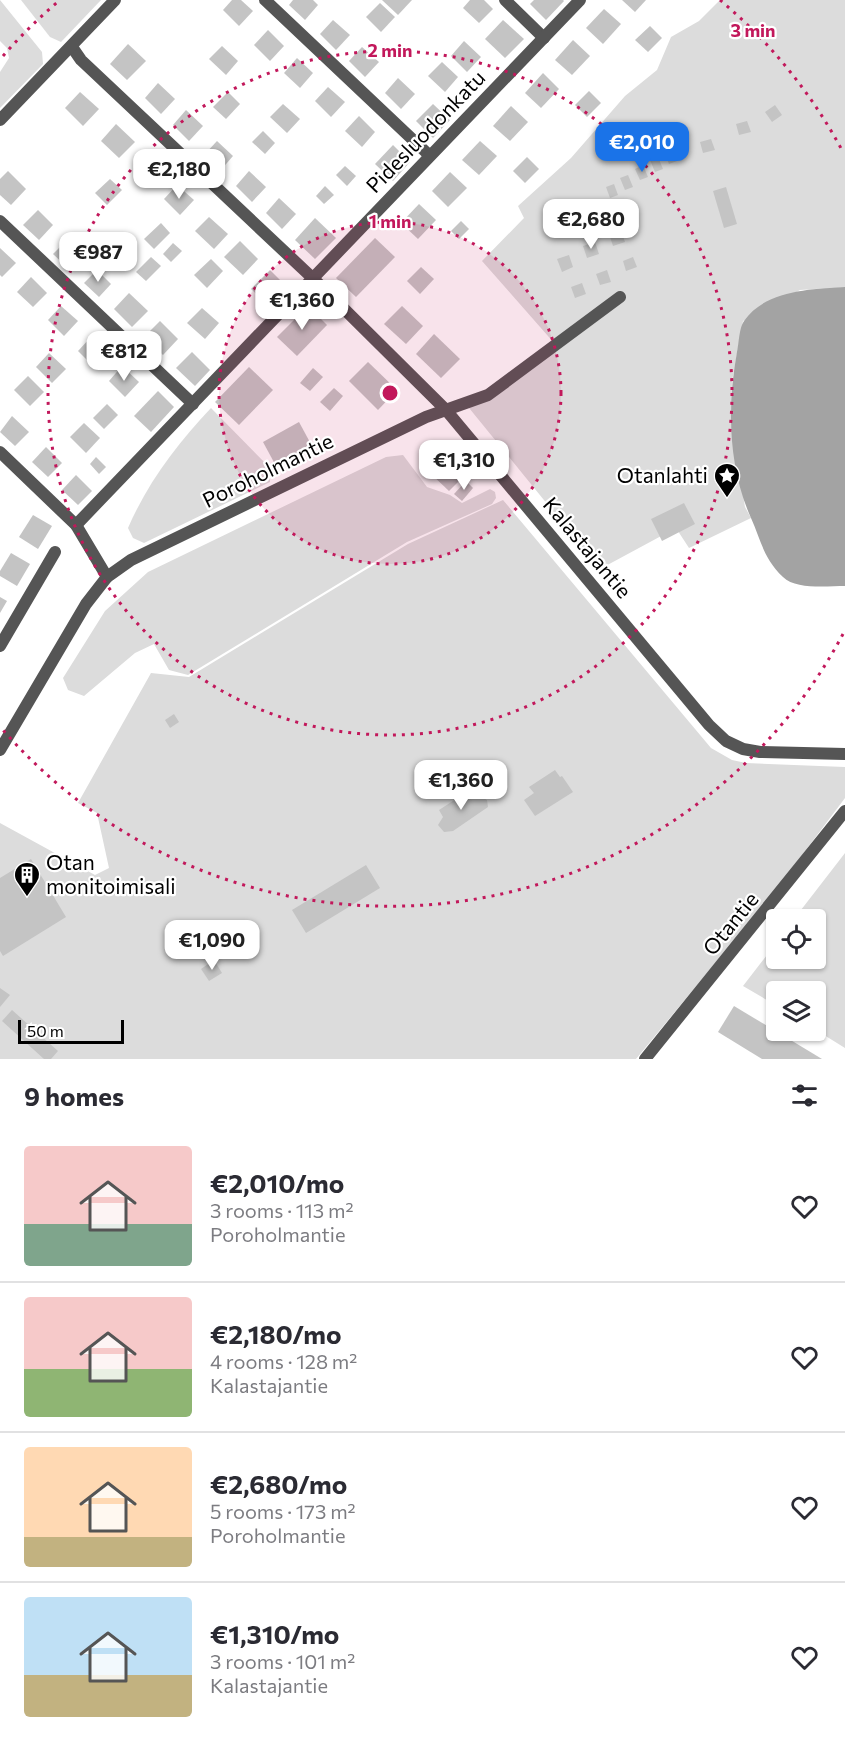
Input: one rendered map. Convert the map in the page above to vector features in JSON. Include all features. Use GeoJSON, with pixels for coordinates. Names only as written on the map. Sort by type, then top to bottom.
{"type":"FeatureCollection","features":[{"type":"Feature","properties":{"kind":"street"},"geometry":{"type":"LineString","coordinates":[[0,120],[115,0]]}},
{"type":"Feature","properties":{"kind":"street"},"geometry":{"type":"LineString","coordinates":[[265,0],[429,155]]}},
{"type":"Feature","properties":{"kind":"street"},"geometry":{"type":"LineString","coordinates":[[505,0],[544,38]]}},
{"type":"Feature","properties":{"kind":"street","name":"Pidesluodonkatu"},"geometry":{"type":"LineString","coordinates":[[76,525],[580,0]]}},
{"type":"Feature","properties":{"kind":"street","name":"Kalastajantie"},"geometry":{"type":"LineString","coordinates":[[72,47],[81,60],[312,278],[446,410],[703,717],[726,741],[760,752],[845,754]]}},
{"type":"Feature","properties":{"kind":"street"},"geometry":{"type":"LineString","coordinates":[[0,220],[193,404]]}},
{"type":"Feature","properties":{"kind":"street","name":"Poroholmantie"},"geometry":{"type":"LineString","coordinates":[[0,750],[86,604],[107,577],[131,560],[255,498],[446,410],[488,395],[620,297]]}},
{"type":"Feature","properties":{"kind":"street"},"geometry":{"type":"LineString","coordinates":[[0,452],[76,525],[107,577]]}},
{"type":"Feature","properties":{"kind":"street"},"geometry":{"type":"LineString","coordinates":[[0,646],[55,552]]}},
{"type":"Feature","properties":{"kind":"street","name":"Otantie"},"geometry":{"type":"LineString","coordinates":[[645,1059],[845,811]]}},
{"type":"Feature","properties":{"kind":"shaded area"},"geometry":{"type":"Polygon","coordinates":[[[0,0],[42,52],[43,64],[0,108],[0,72],[9,58],[7,48],[0,41],[0,0]]]}},
{"type":"Feature","properties":{"kind":"shaded area"},"geometry":{"type":"Polygon","coordinates":[[[21,0],[101,0],[61,42],[50,37],[21,0]]]}},
{"type":"Feature","properties":{"kind":"shaded area"},"geometry":{"type":"Polygon","coordinates":[[[720,0],[845,0],[845,287],[800,290],[743,321],[732,381],[731,424],[745,507],[751,518],[689,548],[676,528],[600,569],[465,403],[555,344],[482,261],[524,218],[518,206],[571,158],[625,96],[657,70],[671,37],[699,21],[720,0]]]}},
{"type":"Feature","properties":{"kind":"shaded area"},"geometry":{"type":"Polygon","coordinates":[[[845,287],[845,586],[804,586],[783,577],[771,563],[763,549],[743,498],[732,436],[734,372],[741,328],[753,311],[776,297],[790,293],[845,287]]]}},
{"type":"Feature","properties":{"kind":"shaded area"},"geometry":{"type":"Polygon","coordinates":[[[211,408],[269,467],[270,482],[144,543],[133,538],[128,528],[154,479],[186,435],[211,408]]]}},
{"type":"Feature","properties":{"kind":"shaded area"},"geometry":{"type":"Polygon","coordinates":[[[403,455],[427,487],[450,495],[462,503],[490,489],[495,492],[496,498],[492,504],[407,542],[188,675],[169,670],[154,644],[135,653],[84,696],[68,690],[63,678],[105,611],[148,572],[386,457],[403,455]]]}},
{"type":"Feature","properties":{"kind":"shaded area"},"geometry":{"type":"Polygon","coordinates":[[[503,500],[711,748],[732,760],[746,763],[845,767],[845,798],[781,883],[636,1059],[0,1059],[0,823],[95,875],[109,868],[97,813],[78,803],[151,673],[189,677],[408,544],[503,500]]]}},
{"type":"Feature","properties":{"kind":"shaded area"},"geometry":{"type":"Polygon","coordinates":[[[845,853],[845,1048],[826,1036],[826,981],[766,981],[766,1000],[743,986],[766,956],[766,969],[826,969],[826,909],[802,909],[845,853]]]}},
{"type":"Feature","properties":{"kind":"building"},"geometry":{"type":"Polygon","coordinates":[[[232,0],[241,0],[253,11],[239,26],[223,10],[232,0]]]}},
{"type":"Feature","properties":{"kind":"building"},"geometry":{"type":"Polygon","coordinates":[[[293,0],[313,0],[318,5],[305,20],[289,5],[293,0]]]}},
{"type":"Feature","properties":{"kind":"building"},"geometry":{"type":"Polygon","coordinates":[[[382,0],[412,0],[398,15],[382,0]]]}},
{"type":"Feature","properties":{"kind":"building"},"geometry":{"type":"Polygon","coordinates":[[[470,0],[484,0],[493,9],[479,23],[463,8],[470,0]]]}},
{"type":"Feature","properties":{"kind":"building"},"geometry":{"type":"Polygon","coordinates":[[[534,0],[564,1],[546,20],[530,4],[534,0]]]}},
{"type":"Feature","properties":{"kind":"building"},"geometry":{"type":"Polygon","coordinates":[[[622,0],[646,0],[635,12],[622,0]]]}},
{"type":"Feature","properties":{"kind":"building"},"geometry":{"type":"Polygon","coordinates":[[[380,3],[395,17],[381,32],[366,17],[380,3]]]}},
{"type":"Feature","properties":{"kind":"building"},"geometry":{"type":"Polygon","coordinates":[[[604,9],[621,24],[603,44],[586,28],[604,9]]]}},
{"type":"Feature","properties":{"kind":"building"},"geometry":{"type":"Polygon","coordinates":[[[333,20],[350,35],[336,50],[320,34],[333,20]]]}},
{"type":"Feature","properties":{"kind":"building"},"geometry":{"type":"Polygon","coordinates":[[[503,20],[524,39],[505,58],[485,39],[503,20]]]}},
{"type":"Feature","properties":{"kind":"building"},"geometry":{"type":"Polygon","coordinates":[[[650,26],[662,38],[648,52],[635,40],[650,26]]]}},
{"type":"Feature","properties":{"kind":"building"},"geometry":{"type":"Polygon","coordinates":[[[268,30],[284,46],[270,61],[254,45],[268,30]]]}},
{"type":"Feature","properties":{"kind":"building"},"geometry":{"type":"Polygon","coordinates":[[[573,40],[590,56],[572,75],[555,60],[573,40]]]}},
{"type":"Feature","properties":{"kind":"building"},"geometry":{"type":"Polygon","coordinates":[[[464,41],[481,57],[467,72],[451,56],[464,41]]]}},
{"type":"Feature","properties":{"kind":"building"},"geometry":{"type":"Polygon","coordinates":[[[128,44],[146,61],[127,80],[110,64],[128,44]]]}},
{"type":"Feature","properties":{"kind":"building"},"geometry":{"type":"Polygon","coordinates":[[[222,46],[238,61],[226,75],[209,59],[222,46]]]}},
{"type":"Feature","properties":{"kind":"building"},"geometry":{"type":"Polygon","coordinates":[[[362,47],[379,62],[365,77],[349,61],[362,47]]]}},
{"type":"Feature","properties":{"kind":"building"},"geometry":{"type":"Polygon","coordinates":[[[297,58],[313,73],[300,88],[284,73],[297,58]]]}},
{"type":"Feature","properties":{"kind":"building"},"geometry":{"type":"Polygon","coordinates":[[[442,62],[458,77],[445,92],[428,76],[442,62]]]}},
{"type":"Feature","properties":{"kind":"building"},"geometry":{"type":"Polygon","coordinates":[[[543,73],[559,89],[541,108],[525,93],[543,73]]]}},
{"type":"Feature","properties":{"kind":"building"},"geometry":{"type":"Polygon","coordinates":[[[398,78],[415,94],[401,109],[385,93],[398,78]]]}},
{"type":"Feature","properties":{"kind":"building"},"geometry":{"type":"Polygon","coordinates":[[[158,83],[175,99],[161,114],[145,98],[158,83]]]}},
{"type":"Feature","properties":{"kind":"building"},"geometry":{"type":"Polygon","coordinates":[[[328,87],[345,102],[331,117],[315,101],[328,87]]]}},
{"type":"Feature","properties":{"kind":"building"},"geometry":{"type":"Polygon","coordinates":[[[589,91],[601,103],[587,117],[575,105],[589,91]]]}},
{"type":"Feature","properties":{"kind":"building"},"geometry":{"type":"Polygon","coordinates":[[[80,92],[99,109],[83,126],[65,108],[80,92]]]}},
{"type":"Feature","properties":{"kind":"building"},"geometry":{"type":"Polygon","coordinates":[[[228,92],[240,104],[226,119],[213,107],[228,92]]]}},
{"type":"Feature","properties":{"kind":"building"},"geometry":{"type":"Polygon","coordinates":[[[283,104],[300,119],[287,133],[270,117],[283,104]]]}},
{"type":"Feature","properties":{"kind":"building"},"geometry":{"type":"Polygon","coordinates":[[[433,104],[450,120],[433,138],[416,121],[433,104]]]}},
{"type":"Feature","properties":{"kind":"building"},"geometry":{"type":"Polygon","coordinates":[[[775,105],[782,115],[772,122],[765,112],[775,105]]]}},
{"type":"Feature","properties":{"kind":"building"},"geometry":{"type":"Polygon","coordinates":[[[511,106],[528,122],[510,141],[493,126],[511,106]]]}},
{"type":"Feature","properties":{"kind":"building"},"geometry":{"type":"Polygon","coordinates":[[[186,110],[203,126],[189,141],[173,125],[186,110]]]}},
{"type":"Feature","properties":{"kind":"building"},"geometry":{"type":"Polygon","coordinates":[[[359,116],[375,132],[362,147],[345,131],[359,116]]]}},
{"type":"Feature","properties":{"kind":"building"},"geometry":{"type":"Polygon","coordinates":[[[747,121],[751,132],[739,135],[736,124],[747,121]]]}},
{"type":"Feature","properties":{"kind":"building"},"geometry":{"type":"Polygon","coordinates":[[[116,124],[135,142],[119,158],[101,141],[116,124]]]}},
{"type":"Feature","properties":{"kind":"building"},"geometry":{"type":"Polygon","coordinates":[[[263,131],[275,143],[265,154],[252,142],[263,131]]]}},
{"type":"Feature","properties":{"kind":"building"},"geometry":{"type":"Polygon","coordinates":[[[711,139],[715,150],[703,153],[700,142],[711,139]]]}},
{"type":"Feature","properties":{"kind":"building"},"geometry":{"type":"Polygon","coordinates":[[[217,141],[233,156],[220,171],[204,155],[217,141]]]}},
{"type":"Feature","properties":{"kind":"building"},"geometry":{"type":"Polygon","coordinates":[[[480,141],[497,156],[479,175],[462,160],[480,141]]]}},
{"type":"Feature","properties":{"kind":"building"},"geometry":{"type":"Polygon","coordinates":[[[393,145],[410,162],[393,181],[375,164],[393,145]]]}},
{"type":"Feature","properties":{"kind":"building"},"geometry":{"type":"Polygon","coordinates":[[[673,149],[677,161],[669,164],[664,152],[673,149]]]}},
{"type":"Feature","properties":{"kind":"building"},"geometry":{"type":"Polygon","coordinates":[[[146,155],[163,170],[149,185],[133,169],[146,155]]]}},
{"type":"Feature","properties":{"kind":"building"},"geometry":{"type":"Polygon","coordinates":[[[527,157],[539,169],[525,183],[513,171],[527,157]]]}},
{"type":"Feature","properties":{"kind":"building"},"geometry":{"type":"Polygon","coordinates":[[[658,157],[663,169],[655,172],[650,160],[658,157]]]}},
{"type":"Feature","properties":{"kind":"building"},"geometry":{"type":"Polygon","coordinates":[[[643,165],[648,177],[640,180],[635,169],[643,165]]]}},
{"type":"Feature","properties":{"kind":"building"},"geometry":{"type":"Polygon","coordinates":[[[345,166],[356,176],[347,186],[336,175],[345,166]]]}},
{"type":"Feature","properties":{"kind":"building"},"geometry":{"type":"Polygon","coordinates":[[[8,171],[26,189],[11,205],[0,195],[0,179],[8,171]]]}},
{"type":"Feature","properties":{"kind":"building"},"geometry":{"type":"Polygon","coordinates":[[[249,171],[266,187],[252,202],[236,186],[249,171]]]}},
{"type":"Feature","properties":{"kind":"building"},"geometry":{"type":"Polygon","coordinates":[[[450,172],[467,188],[448,207],[432,191],[450,172]]]}},
{"type":"Feature","properties":{"kind":"building"},"geometry":{"type":"Polygon","coordinates":[[[628,175],[633,187],[625,190],[620,178],[628,175]]]}},
{"type":"Feature","properties":{"kind":"building"},"geometry":{"type":"Polygon","coordinates":[[[110,179],[122,190],[107,205],[95,193],[110,179]]]}},
{"type":"Feature","properties":{"kind":"building"},"geometry":{"type":"Polygon","coordinates":[[[614,184],[618,195],[610,198],[606,187],[614,184]]]}},
{"type":"Feature","properties":{"kind":"building"},"geometry":{"type":"Polygon","coordinates":[[[177,185],[194,200],[180,215],[164,199],[177,185]]]}},
{"type":"Feature","properties":{"kind":"building"},"geometry":{"type":"Polygon","coordinates":[[[325,186],[334,195],[324,204],[316,196],[325,186]]]}},
{"type":"Feature","properties":{"kind":"building"},"geometry":{"type":"Polygon","coordinates":[[[726,187],[737,224],[724,228],[713,191],[726,187]]]}},
{"type":"Feature","properties":{"kind":"building"},"geometry":{"type":"Polygon","coordinates":[[[279,198],[296,214],[282,229],[266,213],[279,198]]]}},
{"type":"Feature","properties":{"kind":"building"},"geometry":{"type":"Polygon","coordinates":[[[419,204],[436,220],[418,239],[401,223],[419,204]]]}},
{"type":"Feature","properties":{"kind":"building"},"geometry":{"type":"Polygon","coordinates":[[[38,210],[53,225],[39,240],[23,225],[38,210]]]}},
{"type":"Feature","properties":{"kind":"building"},"geometry":{"type":"Polygon","coordinates":[[[209,217],[228,234],[214,249],[195,231],[209,217]]]}},
{"type":"Feature","properties":{"kind":"building"},"geometry":{"type":"Polygon","coordinates":[[[315,218],[336,238],[315,259],[295,240],[315,218]]]}},
{"type":"Feature","properties":{"kind":"building"},"geometry":{"type":"Polygon","coordinates":[[[461,221],[469,229],[459,239],[451,231],[461,221]]]}},
{"type":"Feature","properties":{"kind":"building"},"geometry":{"type":"Polygon","coordinates":[[[161,223],[170,233],[154,249],[144,239],[161,223]]]}},
{"type":"Feature","properties":{"kind":"building"},"geometry":{"type":"Polygon","coordinates":[[[621,230],[625,242],[613,246],[609,234],[621,230]]]}},
{"type":"Feature","properties":{"kind":"building"},"geometry":{"type":"Polygon","coordinates":[[[375,238],[395,257],[356,297],[336,278],[375,238]]]}},
{"type":"Feature","properties":{"kind":"building"},"geometry":{"type":"Polygon","coordinates":[[[67,240],[84,255],[70,270],[53,254],[67,240]]]}},
{"type":"Feature","properties":{"kind":"building"},"geometry":{"type":"Polygon","coordinates":[[[240,241],[258,259],[243,275],[224,257],[240,241]]]}},
{"type":"Feature","properties":{"kind":"building"},"geometry":{"type":"Polygon","coordinates":[[[595,242],[599,254],[587,258],[583,246],[595,242]]]}},
{"type":"Feature","properties":{"kind":"building"},"geometry":{"type":"Polygon","coordinates":[[[173,243],[182,251],[171,262],[163,254],[173,243]]]}},
{"type":"Feature","properties":{"kind":"building"},"geometry":{"type":"Polygon","coordinates":[[[0,248],[16,263],[2,277],[0,275],[0,248]]]}},
{"type":"Feature","properties":{"kind":"building"},"geometry":{"type":"Polygon","coordinates":[[[569,255],[573,267],[562,272],[557,259],[569,255]]]}},
{"type":"Feature","properties":{"kind":"building"},"geometry":{"type":"Polygon","coordinates":[[[151,257],[161,266],[146,281],[136,272],[151,257]]]}},
{"type":"Feature","properties":{"kind":"building"},"geometry":{"type":"Polygon","coordinates":[[[633,257],[637,267],[626,271],[623,261],[633,257]]]}},
{"type":"Feature","properties":{"kind":"building"},"geometry":{"type":"Polygon","coordinates":[[[211,259],[223,271],[207,288],[194,275],[211,259]]]}},
{"type":"Feature","properties":{"kind":"building"},"geometry":{"type":"Polygon","coordinates":[[[421,267],[434,279],[420,294],[407,281],[421,267]]]}},
{"type":"Feature","properties":{"kind":"building"},"geometry":{"type":"Polygon","coordinates":[[[97,270],[111,284],[99,297],[84,283],[97,270]]]}},
{"type":"Feature","properties":{"kind":"building"},"geometry":{"type":"Polygon","coordinates":[[[270,270],[288,288],[270,307],[251,289],[270,270]]]}},
{"type":"Feature","properties":{"kind":"building"},"geometry":{"type":"Polygon","coordinates":[[[607,270],[611,282],[600,285],[596,274],[607,270]]]}},
{"type":"Feature","properties":{"kind":"building"},"geometry":{"type":"Polygon","coordinates":[[[31,277],[47,293],[33,307],[17,292],[31,277]]]}},
{"type":"Feature","properties":{"kind":"building"},"geometry":{"type":"Polygon","coordinates":[[[582,283],[586,294],[575,298],[571,287],[582,283]]]}},
{"type":"Feature","properties":{"kind":"building"},"geometry":{"type":"Polygon","coordinates":[[[129,293],[148,311],[132,327],[114,309],[129,293]]]}},
{"type":"Feature","properties":{"kind":"building"},"geometry":{"type":"Polygon","coordinates":[[[61,306],[78,321],[64,336],[48,320],[61,306]]]}},
{"type":"Feature","properties":{"kind":"building"},"geometry":{"type":"Polygon","coordinates":[[[308,306],[327,325],[297,356],[277,337],[308,306]]]}},
{"type":"Feature","properties":{"kind":"building"},"geometry":{"type":"Polygon","coordinates":[[[402,306],[423,326],[406,344],[384,324],[402,306]]]}},
{"type":"Feature","properties":{"kind":"building"},"geometry":{"type":"Polygon","coordinates":[[[202,308],[219,323],[205,339],[187,323],[202,308]]]}},
{"type":"Feature","properties":{"kind":"building"},"geometry":{"type":"Polygon","coordinates":[[[160,321],[178,339],[163,355],[144,337],[160,321]]]}},
{"type":"Feature","properties":{"kind":"building"},"geometry":{"type":"Polygon","coordinates":[[[434,334],[460,359],[441,378],[416,354],[434,334]]]}},
{"type":"Feature","properties":{"kind":"building"},"geometry":{"type":"Polygon","coordinates":[[[91,337],[108,353],[94,367],[78,351],[91,337]]]}},
{"type":"Feature","properties":{"kind":"building"},"geometry":{"type":"Polygon","coordinates":[[[192,352],[210,370],[195,386],[176,368],[192,352]]]}},
{"type":"Feature","properties":{"kind":"building"},"geometry":{"type":"Polygon","coordinates":[[[49,353],[66,369],[52,383],[36,367],[49,353]]]}},
{"type":"Feature","properties":{"kind":"building"},"geometry":{"type":"Polygon","coordinates":[[[368,362],[397,390],[378,410],[349,381],[368,362]]]}},
{"type":"Feature","properties":{"kind":"building"},"geometry":{"type":"Polygon","coordinates":[[[122,366],[139,382],[125,397],[109,381],[122,366]]]}},
{"type":"Feature","properties":{"kind":"building"},"geometry":{"type":"Polygon","coordinates":[[[249,367],[273,390],[239,425],[215,402],[249,367]]]}},
{"type":"Feature","properties":{"kind":"building"},"geometry":{"type":"Polygon","coordinates":[[[313,368],[323,377],[310,391],[300,383],[313,368]]]}},
{"type":"Feature","properties":{"kind":"building"},"geometry":{"type":"Polygon","coordinates":[[[28,376],[44,392],[30,406],[14,390],[28,376]]]}},
{"type":"Feature","properties":{"kind":"building"},"geometry":{"type":"Polygon","coordinates":[[[334,388],[343,396],[330,411],[320,402],[334,388]]]}},
{"type":"Feature","properties":{"kind":"building"},"geometry":{"type":"Polygon","coordinates":[[[158,391],[174,407],[151,432],[134,416],[158,391]]]}},
{"type":"Feature","properties":{"kind":"building"},"geometry":{"type":"Polygon","coordinates":[[[107,404],[118,415],[104,429],[93,418],[107,404]]]}},
{"type":"Feature","properties":{"kind":"building"},"geometry":{"type":"Polygon","coordinates":[[[12,416],[29,432],[15,446],[0,432],[12,416]]]}},
{"type":"Feature","properties":{"kind":"building"},"geometry":{"type":"Polygon","coordinates":[[[299,422],[312,446],[276,466],[263,442],[299,422]]]}},
{"type":"Feature","properties":{"kind":"building"},"geometry":{"type":"Polygon","coordinates":[[[84,423],[100,438],[86,453],[70,437],[84,423]]]}},
{"type":"Feature","properties":{"kind":"building"},"geometry":{"type":"Polygon","coordinates":[[[46,447],[62,463],[48,477],[32,462],[46,447]]]}},
{"type":"Feature","properties":{"kind":"building"},"geometry":{"type":"Polygon","coordinates":[[[443,456],[464,476],[449,491],[429,472],[443,456]]]}},
{"type":"Feature","properties":{"kind":"building"},"geometry":{"type":"Polygon","coordinates":[[[96,457],[106,467],[99,474],[90,464],[96,457]]]}},
{"type":"Feature","properties":{"kind":"building"},"geometry":{"type":"Polygon","coordinates":[[[76,475],[92,491],[78,505],[62,490],[76,475]]]}},
{"type":"Feature","properties":{"kind":"building"},"geometry":{"type":"Polygon","coordinates":[[[466,481],[473,488],[462,501],[454,494],[466,481]]]}},
{"type":"Feature","properties":{"kind":"building"},"geometry":{"type":"Polygon","coordinates":[[[684,503],[695,524],[662,541],[651,519],[684,503]]]}},
{"type":"Feature","properties":{"kind":"building"},"geometry":{"type":"Polygon","coordinates":[[[33,515],[52,526],[38,549],[19,537],[33,515]]]}},
{"type":"Feature","properties":{"kind":"building"},"geometry":{"type":"Polygon","coordinates":[[[11,553],[30,564],[17,586],[0,576],[0,571],[11,553]]]}},
{"type":"Feature","properties":{"kind":"building"},"geometry":{"type":"Polygon","coordinates":[[[0,597],[7,601],[0,613],[0,597]]]}},
{"type":"Feature","properties":{"kind":"building"},"geometry":{"type":"Polygon","coordinates":[[[174,714],[179,722],[170,728],[165,720],[174,714]]]}},
{"type":"Feature","properties":{"kind":"building"},"geometry":{"type":"Polygon","coordinates":[[[555,770],[573,792],[535,816],[524,800],[534,793],[529,787],[555,770]]]}},
{"type":"Feature","properties":{"kind":"building"},"geometry":{"type":"Polygon","coordinates":[[[470,790],[475,798],[480,796],[487,800],[488,807],[453,831],[444,832],[438,825],[443,817],[439,810],[470,790]]]}},
{"type":"Feature","properties":{"kind":"building","name":"Otan monitoimisali"},"geometry":{"type":"Polygon","coordinates":[[[31,859],[66,917],[3,956],[0,951],[0,878],[31,859]]]}},
{"type":"Feature","properties":{"kind":"building"},"geometry":{"type":"Polygon","coordinates":[[[366,865],[380,888],[306,933],[292,910],[366,865]]]}},
{"type":"Feature","properties":{"kind":"building"},"geometry":{"type":"Polygon","coordinates":[[[214,960],[222,973],[209,981],[201,969],[214,960]]]}},
{"type":"Feature","properties":{"kind":"building"},"geometry":{"type":"Polygon","coordinates":[[[0,988],[10,995],[0,1007],[0,988]]]}},
{"type":"Feature","properties":{"kind":"building"},"geometry":{"type":"Polygon","coordinates":[[[734,1006],[766,1025],[766,1041],[792,1041],[822,1059],[762,1059],[718,1032],[734,1006]]]}},
{"type":"Feature","properties":{"kind":"building"},"geometry":{"type":"Polygon","coordinates":[[[12,1010],[58,1051],[51,1059],[44,1059],[2,1021],[12,1010]]]}},
{"type":"Feature","properties":{"kind":"place","name":"Otanlahti"},"geometry":{"type":"Point","coordinates":[727,499]}},
{"type":"Feature","properties":{"kind":"place","name":"Otan monitoimisali"},"geometry":{"type":"Point","coordinates":[27,898]}}]}
